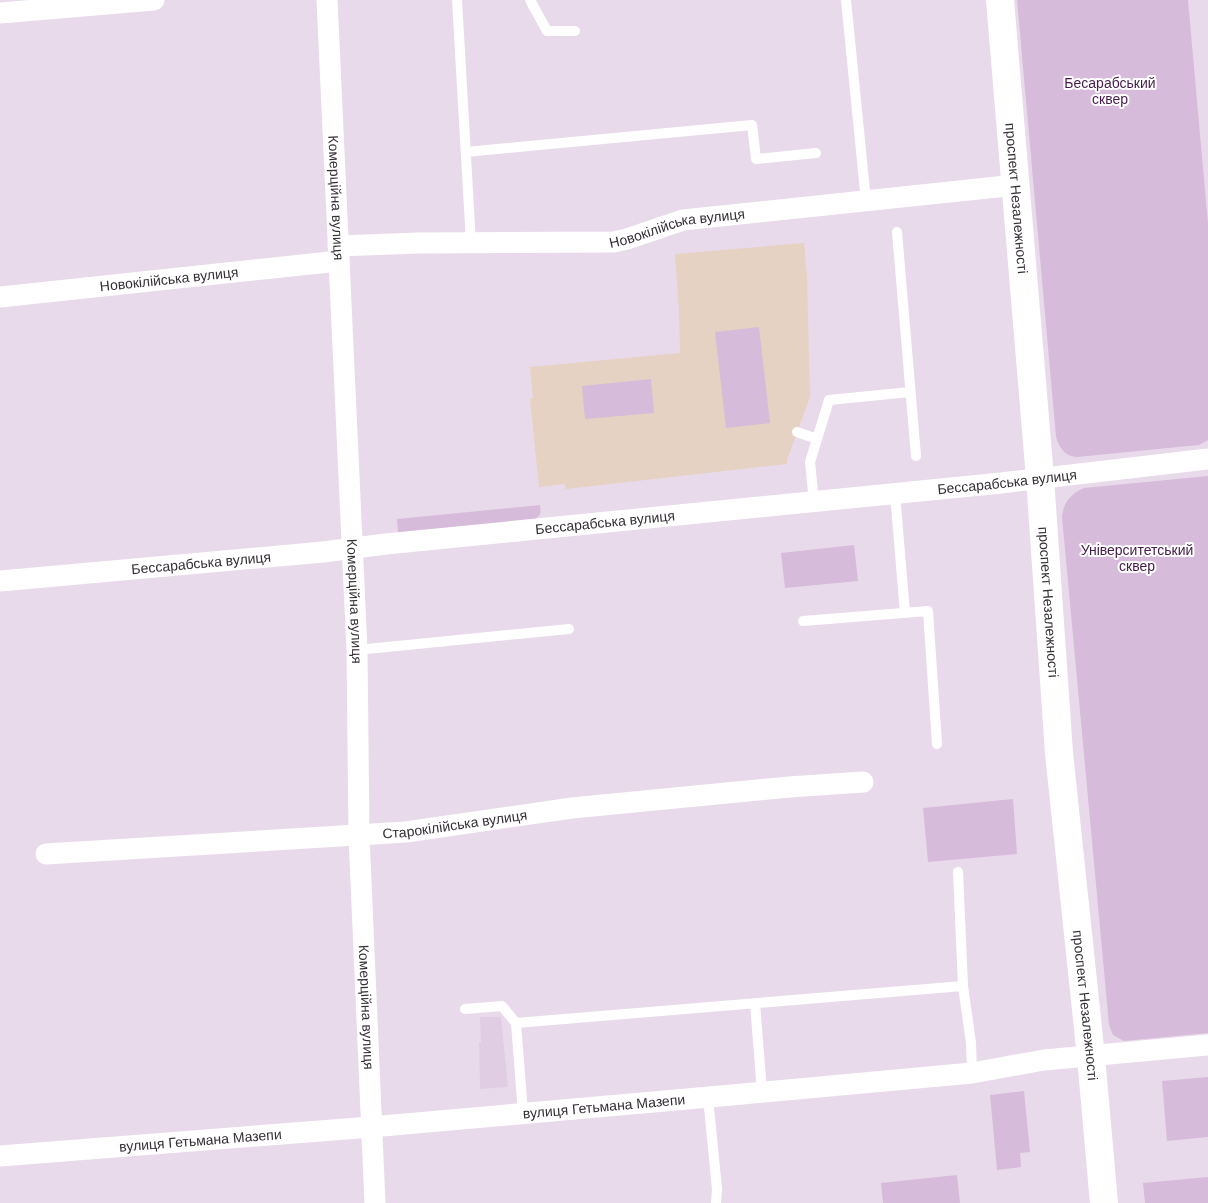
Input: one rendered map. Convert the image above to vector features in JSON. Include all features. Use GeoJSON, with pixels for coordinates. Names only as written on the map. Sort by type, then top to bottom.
{"type":"FeatureCollection","features":[{"type":"Feature","properties":{"kind":"main road","name":"проспект Незалежності"},"geometry":{"type":"LineString","coordinates":[[1000,0],[1040,478],[1058,753],[1091,1056],[1104,1203]]}},
{"type":"Feature","properties":{"kind":"street"},"geometry":{"type":"LineString","coordinates":[[0,13],[154,0]]}},
{"type":"Feature","properties":{"kind":"street","name":"Комерційна вулиця"},"geometry":{"type":"LineString","coordinates":[[327,0],[357,650],[359,836],[375,1203]]}},
{"type":"Feature","properties":{"kind":"street","name":"Новокілійська вулиця"},"geometry":{"type":"LineString","coordinates":[[0,297],[339,254],[471,243],[614,242],[627,240],[683,220],[1016,185]]}},
{"type":"Feature","properties":{"kind":"street","name":"Бессарабська вулиця"},"geometry":{"type":"LineString","coordinates":[[0,581],[895,494],[1208,459]]}},
{"type":"Feature","properties":{"kind":"street","name":"Старокілійська вулиця"},"geometry":{"type":"LineString","coordinates":[[46,854],[406,832],[572,808],[788,787],[864,782]]}},
{"type":"Feature","properties":{"kind":"street","name":"вулиця Гетьмана Мазепи"},"geometry":{"type":"LineString","coordinates":[[0,1156],[371,1127],[972,1073],[1044,1060],[1208,1045]]}},
{"type":"Feature","properties":{"kind":"lane"},"geometry":{"type":"LineString","coordinates":[[457,0],[471,243]]}},
{"type":"Feature","properties":{"kind":"lane"},"geometry":{"type":"LineString","coordinates":[[530,0],[547,32],[575,31]]}},
{"type":"Feature","properties":{"kind":"lane"},"geometry":{"type":"LineString","coordinates":[[846,0],[866,201]]}},
{"type":"Feature","properties":{"kind":"lane"},"geometry":{"type":"LineString","coordinates":[[466,152],[752,125],[756,159],[816,154]]}},
{"type":"Feature","properties":{"kind":"lane"},"geometry":{"type":"LineString","coordinates":[[897,232],[916,456]]}},
{"type":"Feature","properties":{"kind":"lane"},"geometry":{"type":"LineString","coordinates":[[814,502],[810,462],[829,400],[910,392]]}},
{"type":"Feature","properties":{"kind":"lane"},"geometry":{"type":"LineString","coordinates":[[797,432],[817,439]]}},
{"type":"Feature","properties":{"kind":"lane"},"geometry":{"type":"LineString","coordinates":[[895,494],[905,612]]}},
{"type":"Feature","properties":{"kind":"lane"},"geometry":{"type":"LineString","coordinates":[[803,621],[928,611],[938,744]]}},
{"type":"Feature","properties":{"kind":"lane"},"geometry":{"type":"LineString","coordinates":[[357,650],[569,629]]}},
{"type":"Feature","properties":{"kind":"lane"},"geometry":{"type":"LineString","coordinates":[[958,872],[964,986],[971,1043],[972,1073]]}},
{"type":"Feature","properties":{"kind":"lane"},"geometry":{"type":"LineString","coordinates":[[516,1023],[964,986]]}},
{"type":"Feature","properties":{"kind":"lane"},"geometry":{"type":"LineString","coordinates":[[756,1003],[762,1092]]}},
{"type":"Feature","properties":{"kind":"lane"},"geometry":{"type":"LineString","coordinates":[[465,1009],[502,1006],[516,1023],[523,1113]]}},
{"type":"Feature","properties":{"kind":"lane"},"geometry":{"type":"LineString","coordinates":[[708,1097],[716,1203]]}},
{"type":"Feature","properties":{"kind":"shaded area"},"geometry":{"type":"Polygon","coordinates":[[[804,243],[807,276],[810,397],[787,464],[566,489],[565,484],[539,487],[530,399],[533,398],[530,367],[680,353],[675,254],[804,243]]]}},
{"type":"Feature","properties":{"kind":"shaded area"},"geometry":{"type":"Polygon","coordinates":[[[480,1017],[501,1017],[508,1087],[480,1089],[480,1017]]]}},
{"type":"Feature","properties":{"kind":"green space","name":"Бесарабський сквер"},"geometry":{"type":"Polygon","coordinates":[[[1017,0],[1188,0],[1208,224],[1208,440],[1199,445],[1073,457],[1061,448],[1057,441],[1017,0]]]}},
{"type":"Feature","properties":{"kind":"green space"},"geometry":{"type":"Polygon","coordinates":[[[759,327],[770,423],[726,428],[715,332],[759,327]]]}},
{"type":"Feature","properties":{"kind":"green space"},"geometry":{"type":"Polygon","coordinates":[[[651,379],[654,413],[585,419],[582,386],[651,379]]]}},
{"type":"Feature","properties":{"kind":"green space","name":"Університетський сквер"},"geometry":{"type":"Polygon","coordinates":[[[1208,476],[1208,1033],[1124,1041],[1113,1035],[1109,1025],[1062,517],[1068,499],[1084,488],[1208,476]]]}},
{"type":"Feature","properties":{"kind":"green space"},"geometry":{"type":"Polygon","coordinates":[[[540,505],[540,514],[532,520],[398,533],[397,519],[540,505]]]}},
{"type":"Feature","properties":{"kind":"green space"},"geometry":{"type":"Polygon","coordinates":[[[854,545],[858,581],[785,588],[781,553],[854,545]]]}},
{"type":"Feature","properties":{"kind":"green space"},"geometry":{"type":"Polygon","coordinates":[[[1013,799],[1017,854],[928,862],[923,808],[1013,799]]]}},
{"type":"Feature","properties":{"kind":"green space"},"geometry":{"type":"Polygon","coordinates":[[[1208,1077],[1208,1137],[1167,1141],[1162,1081],[1208,1077]]]}},
{"type":"Feature","properties":{"kind":"green space"},"geometry":{"type":"Polygon","coordinates":[[[1024,1091],[1030,1152],[1020,1153],[1021,1167],[997,1170],[990,1095],[1024,1091]]]}},
{"type":"Feature","properties":{"kind":"green space"},"geometry":{"type":"Polygon","coordinates":[[[957,1175],[960,1203],[883,1203],[881,1183],[957,1175]]]}},
{"type":"Feature","properties":{"kind":"green space"},"geometry":{"type":"Polygon","coordinates":[[[1208,1177],[1208,1203],[1145,1203],[1143,1183],[1208,1177]]]}}]}
